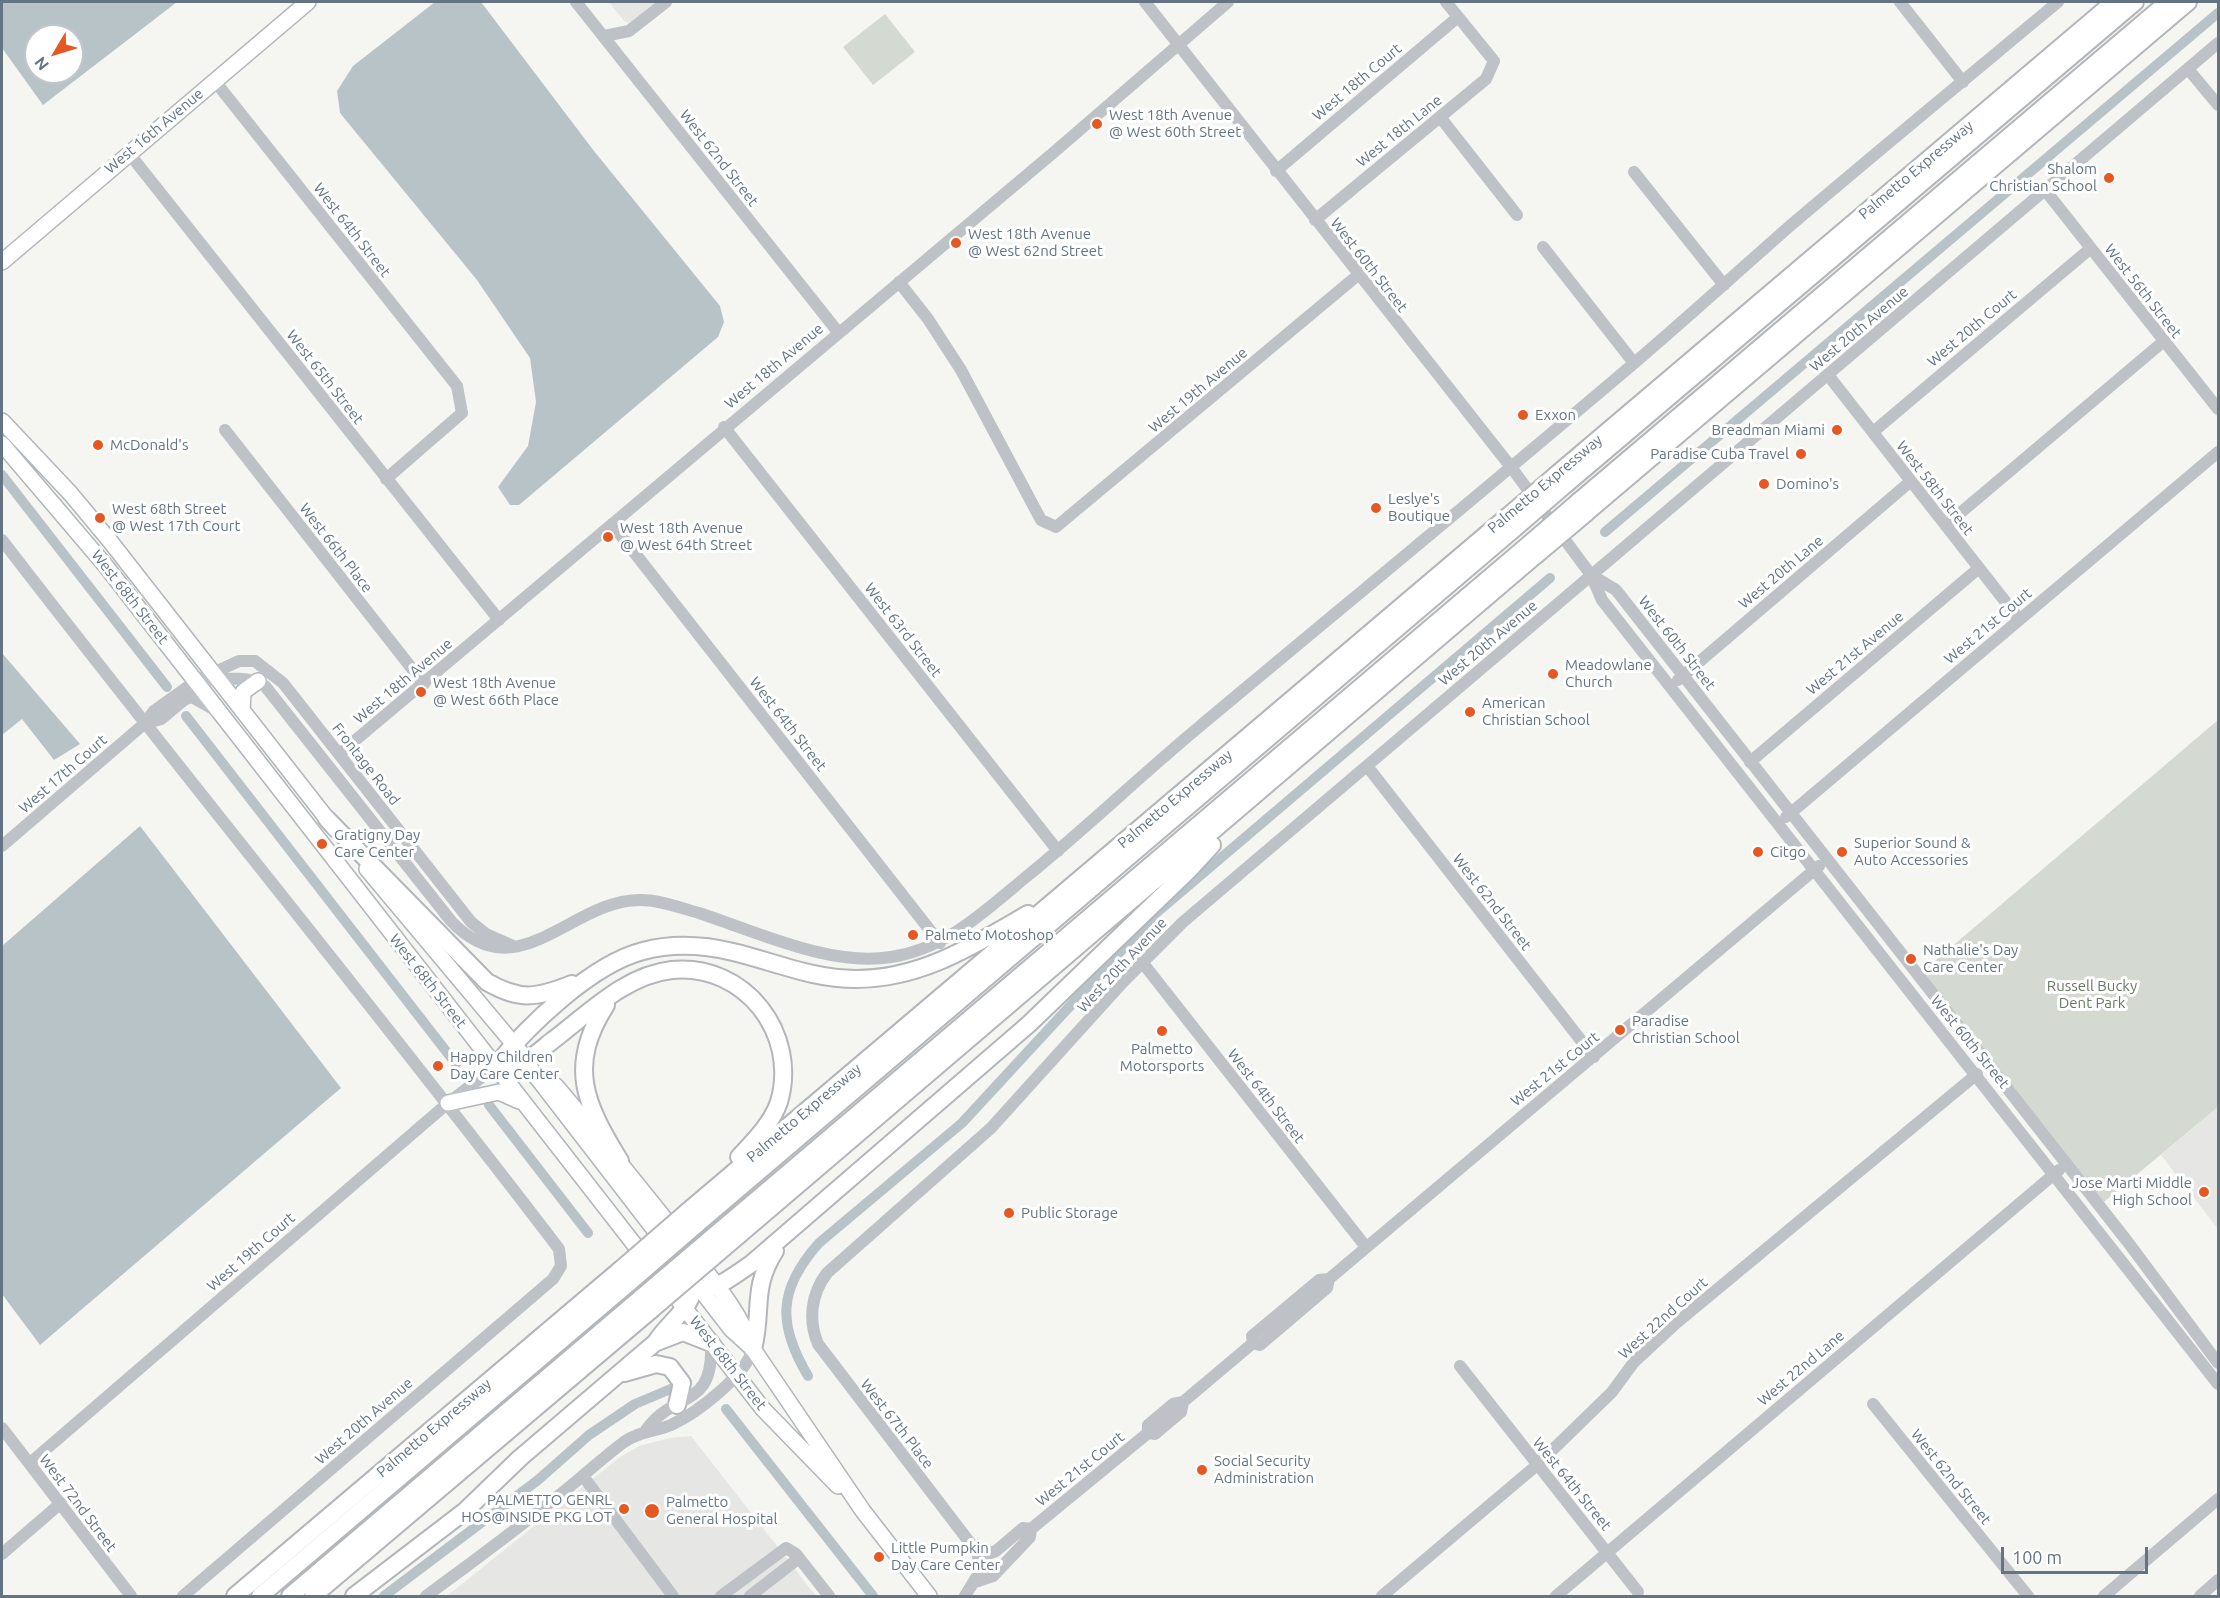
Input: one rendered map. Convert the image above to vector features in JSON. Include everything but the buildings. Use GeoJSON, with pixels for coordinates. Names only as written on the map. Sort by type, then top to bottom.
{"type":"FeatureCollection","features":[{"type":"Feature","properties":{"kind":"highway"},"geometry":{"type":"LineString","coordinates":[[2051,55],[2101,2]]}},
{"type":"Feature","properties":{"kind":"highway","name":"Palmetto Expressway"},"geometry":{"type":"LineString","coordinates":[[236,1596],[625,1276],[1065,892],[1511,522],[2114,2]]}},
{"type":"Feature","properties":{"kind":"highway"},"geometry":{"type":"LineString","coordinates":[[1560,480],[2135,2]]}},
{"type":"Feature","properties":{"kind":"highway"},"geometry":{"type":"LineString","coordinates":[[1582,508],[2168,2]]}},
{"type":"Feature","properties":{"kind":"highway"},"geometry":{"type":"LineString","coordinates":[[313,1596],[713,1247],[1532,550],[2188,2]]}},
{"type":"Feature","properties":{"kind":"highway"},"geometry":{"type":"LineString","coordinates":[[692,1219],[1511,522]]}},
{"type":"Feature","properties":{"kind":"highway"},"geometry":{"type":"LineString","coordinates":[[713,1247],[1252,799],[1532,550]]}},
{"type":"Feature","properties":{"kind":"highway"},"geometry":{"type":"LineString","coordinates":[[354,1596],[465,1511],[520,1458],[656,1342],[665,1327],[685,1308],[702,1286],[783,1237],[1029,1024],[1188,872],[1252,799]]}},
{"type":"Feature","properties":{"kind":"highway"},"geometry":{"type":"LineString","coordinates":[[327,819],[487,982],[517,995],[532,996],[547,994],[593,976]]}},
{"type":"Feature","properties":{"kind":"highway"},"geometry":{"type":"LineString","coordinates":[[495,1067],[514,1043],[556,1004],[593,976],[627,956],[644,950],[686,945],[735,952],[821,977],[857,979],[895,976],[919,970],[951,957],[1065,892]]}},
{"type":"Feature","properties":{"kind":"highway"},"geometry":{"type":"LineString","coordinates":[[495,1067],[526,1059],[612,995],[644,977],[671,970],[694,970],[734,984],[753,998],[768,1017],[778,1038],[784,1061],[783,1083],[773,1114],[692,1219]]}},
{"type":"Feature","properties":{"kind":"highway"},"geometry":{"type":"LineString","coordinates":[[612,995],[588,1040],[583,1065],[584,1085],[590,1109],[620,1161]]}},
{"type":"Feature","properties":{"kind":"highway"},"geometry":{"type":"LineString","coordinates":[[753,1349],[759,1326],[758,1289],[764,1268],[783,1237]]}},
{"type":"Feature","properties":{"kind":"highway"},"geometry":{"type":"LineString","coordinates":[[654,1269],[702,1286]]}},
{"type":"Feature","properties":{"kind":"highway"},"geometry":{"type":"LineString","coordinates":[[260,1596],[625,1276]]}},
{"type":"Feature","properties":{"kind":"highway"},"geometry":{"type":"LineString","coordinates":[[290,1596],[647,1304]]}},
{"type":"Feature","properties":{"kind":"highway"},"geometry":{"type":"LineString","coordinates":[[656,1342],[683,1332],[711,1342]]}},
{"type":"Feature","properties":{"kind":"highway"},"geometry":{"type":"LineString","coordinates":[[615,1377],[649,1365],[667,1365],[677,1373],[682,1383],[677,1405]]}},
{"type":"Feature","properties":{"kind":"main road","name":"West 16th Avenue"},"geometry":{"type":"LineString","coordinates":[[2,262],[128,152],[308,2]]}},
{"type":"Feature","properties":{"kind":"main road","name":"West 68th Street"},"geometry":{"type":"LineString","coordinates":[[2,421],[70,493],[327,819],[514,1043],[532,1071],[702,1286],[744,1325],[753,1349],[863,1511],[929,1596]]}},
{"type":"Feature","properties":{"kind":"main road","name":"West 68th Street"},"geometry":{"type":"LineString","coordinates":[[2,444],[82,537],[196,681],[765,1412],[863,1511]]}},
{"type":"Feature","properties":{"kind":"main road"},"geometry":{"type":"LineString","coordinates":[[242,710],[243,692],[258,681]]}},
{"type":"Feature","properties":{"kind":"main road","name":"West 68th Street"},"geometry":{"type":"LineString","coordinates":[[526,1059],[539,1066],[620,1161],[702,1286]]}},
{"type":"Feature","properties":{"kind":"main road"},"geometry":{"type":"LineString","coordinates":[[448,1103],[499,1092],[523,1102]]}},
{"type":"Feature","properties":{"kind":"street","name":"West 62nd Street"},"geometry":{"type":"LineString","coordinates":[[576,2],[838,332]]}},
{"type":"Feature","properties":{"kind":"street"},"geometry":{"type":"LineString","coordinates":[[604,36],[629,31],[666,2]]}},
{"type":"Feature","properties":{"kind":"street","name":"West 60th Street"},"geometry":{"type":"LineString","coordinates":[[1144,2],[1511,467],[1591,575],[1602,600],[1977,1074],[2218,1384]]}},
{"type":"Feature","properties":{"kind":"street","name":"West 18th Avenue"},"geometry":{"type":"LineString","coordinates":[[339,754],[1228,2]]}},
{"type":"Feature","properties":{"kind":"street"},"geometry":{"type":"LineString","coordinates":[[1446,2],[1458,17]]}},
{"type":"Feature","properties":{"kind":"street"},"geometry":{"type":"LineString","coordinates":[[1900,2],[1963,82]]}},
{"type":"Feature","properties":{"kind":"street"},"geometry":{"type":"LineString","coordinates":[[514,946],[535,942],[623,902],[644,900],[683,908],[829,956],[863,959],[894,957],[940,943],[971,922],[1058,851],[1193,731],[1511,467],[2058,2]]}},
{"type":"Feature","properties":{"kind":"street","name":"West 18th Lane"},"geometry":{"type":"LineString","coordinates":[[1315,220],[1486,79],[1494,61],[1458,17]]}},
{"type":"Feature","properties":{"kind":"street","name":"West 18th Court"},"geometry":{"type":"LineString","coordinates":[[1276,171],[1458,17]]}},
{"type":"Feature","properties":{"kind":"street","name":"West 20th Avenue"},"geometry":{"type":"LineString","coordinates":[[813,1301],[820,1283],[831,1268],[996,1124],[1142,962],[1176,928],[2218,43]]}},
{"type":"Feature","properties":{"kind":"street"},"geometry":{"type":"LineString","coordinates":[[2188,69],[2218,105]]}},
{"type":"Feature","properties":{"kind":"street","name":"West 64th Street"},"geometry":{"type":"LineString","coordinates":[[214,80],[457,386],[462,413],[386,479]]}},
{"type":"Feature","properties":{"kind":"street"},"geometry":{"type":"LineString","coordinates":[[1440,117],[1517,215]]}},
{"type":"Feature","properties":{"kind":"street","name":"West 65th Street"},"geometry":{"type":"LineString","coordinates":[[128,152],[499,620]]}},
{"type":"Feature","properties":{"kind":"street"},"geometry":{"type":"LineString","coordinates":[[1634,172],[1724,285]]}},
{"type":"Feature","properties":{"kind":"street","name":"West 56th Street"},"geometry":{"type":"LineString","coordinates":[[2046,190],[2218,410]]}},
{"type":"Feature","properties":{"kind":"street"},"geometry":{"type":"LineString","coordinates":[[1543,247],[1634,363]]}},
{"type":"Feature","properties":{"kind":"street","name":"West 20th Court"},"geometry":{"type":"LineString","coordinates":[[1873,432],[2091,248]]}},
{"type":"Feature","properties":{"kind":"street","name":"West 19th Avenue"},"geometry":{"type":"LineString","coordinates":[[899,282],[928,319],[961,370],[1041,520],[1056,527],[1358,275]]}},
{"type":"Feature","properties":{"kind":"street"},"geometry":{"type":"LineString","coordinates":[[1946,525],[2164,341]]}},
{"type":"Feature","properties":{"kind":"street","name":"West 58th Street"},"geometry":{"type":"LineString","coordinates":[[1828,375],[2019,619]]}},
{"type":"Feature","properties":{"kind":"street","name":"West 63rd Street"},"geometry":{"type":"LineString","coordinates":[[724,427],[1058,851]]}},
{"type":"Feature","properties":{"kind":"street","name":"West 66th Place"},"geometry":{"type":"LineString","coordinates":[[225,430],[424,684]]}},
{"type":"Feature","properties":{"kind":"street","name":"West 21st Court"},"geometry":{"type":"LineString","coordinates":[[1777,823],[2218,452]]}},
{"type":"Feature","properties":{"kind":"street","name":"West 20th Lane"},"geometry":{"type":"LineString","coordinates":[[1671,688],[1683,675],[1911,481]]}},
{"type":"Feature","properties":{"kind":"street","name":"West 64th Street"},"geometry":{"type":"LineString","coordinates":[[612,524],[940,943]]}},
{"type":"Feature","properties":{"kind":"street"},"geometry":{"type":"LineString","coordinates":[[2,540],[144,724],[448,1103]]}},
{"type":"Feature","properties":{"kind":"street","name":"West 21st Avenue"},"geometry":{"type":"LineString","coordinates":[[1750,762],[1979,568]]}},
{"type":"Feature","properties":{"kind":"street","name":"West 60th Street"},"geometry":{"type":"LineString","coordinates":[[1591,575],[1616,590],[2151,1273],[2218,1363]]}},
{"type":"Feature","properties":{"kind":"street","name":"Frontage Road"},"geometry":{"type":"LineString","coordinates":[[216,676],[239,661],[255,661],[266,667],[283,683],[471,922],[486,934],[514,946]]}},
{"type":"Feature","properties":{"kind":"street"},"geometry":{"type":"LineString","coordinates":[[196,681],[216,676],[258,681]]}},
{"type":"Feature","properties":{"kind":"street","name":"West 17th Court"},"geometry":{"type":"LineString","coordinates":[[2,846],[144,724],[154,711],[196,681]]}},
{"type":"Feature","properties":{"kind":"street","name":"Frontage Road"},"geometry":{"type":"LineString","coordinates":[[258,681],[270,691],[462,934],[475,942],[495,949],[514,946]]}},
{"type":"Feature","properties":{"kind":"street","name":"West 17th Court"},"geometry":{"type":"LineString","coordinates":[[144,724],[161,719],[184,700],[192,697],[222,714]]}},
{"type":"Feature","properties":{"kind":"street"},"geometry":{"type":"LineString","coordinates":[[314,747],[326,753],[339,754]]}},
{"type":"Feature","properties":{"kind":"street","name":"West 62nd Street"},"geometry":{"type":"LineString","coordinates":[[1367,766],[1594,1057]]}},
{"type":"Feature","properties":{"kind":"street","name":"West 21st Court"},"geometry":{"type":"LineString","coordinates":[[975,1582],[993,1576],[1030,1537],[1031,1529],[1148,1433],[1148,1425],[1173,1404],[1184,1402],[1253,1343],[1252,1336],[1319,1280],[1329,1279],[1827,859]]}},
{"type":"Feature","properties":{"kind":"street","name":"West 64th Street"},"geometry":{"type":"LineString","coordinates":[[1142,962],[1366,1247]]}},
{"type":"Feature","properties":{"kind":"street","name":"West 19th Court"},"geometry":{"type":"LineString","coordinates":[[30,1463],[448,1103],[495,1067]]}},
{"type":"Feature","properties":{"kind":"street","name":"West 22nd Court"},"geometry":{"type":"LineString","coordinates":[[1382,1596],[1537,1465],[1612,1392],[1634,1362],[1674,1324],[1977,1074]]}},
{"type":"Feature","properties":{"kind":"street","name":"West 20th Avenue"},"geometry":{"type":"LineString","coordinates":[[183,1596],[553,1279],[561,1266],[559,1249],[448,1103]]}},
{"type":"Feature","properties":{"kind":"street","name":"West 22nd Lane"},"geometry":{"type":"LineString","coordinates":[[1556,1596],[2066,1165]]}},
{"type":"Feature","properties":{"kind":"street"},"geometry":{"type":"LineString","coordinates":[[2126,1264],[2133,1270],[2151,1273]]}},
{"type":"Feature","properties":{"kind":"street","name":"West 67th Place"},"geometry":{"type":"LineString","coordinates":[[813,1301],[812,1323],[822,1350],[974,1546],[979,1557]]}},
{"type":"Feature","properties":{"kind":"street"},"geometry":{"type":"LineString","coordinates":[[646,1430],[655,1418],[703,1386],[709,1377],[712,1364],[711,1342]]}},
{"type":"Feature","properties":{"kind":"street"},"geometry":{"type":"LineString","coordinates":[[426,1596],[627,1440],[646,1430],[663,1427],[685,1416],[736,1376],[749,1361],[753,1349]]}},
{"type":"Feature","properties":{"kind":"street","name":"West 64th Street"},"geometry":{"type":"LineString","coordinates":[[1460,1366],[1638,1592]]}},
{"type":"Feature","properties":{"kind":"street","name":"West 62nd Street"},"geometry":{"type":"LineString","coordinates":[[1873,1404],[2028,1596]]}},
{"type":"Feature","properties":{"kind":"street","name":"West 72nd Street"},"geometry":{"type":"LineString","coordinates":[[2,1428],[130,1596]]}},
{"type":"Feature","properties":{"kind":"street"},"geometry":{"type":"LineString","coordinates":[[583,1476],[673,1596]]}},
{"type":"Feature","properties":{"kind":"street"},"geometry":{"type":"LineString","coordinates":[[2104,1596],[2218,1498]]}},
{"type":"Feature","properties":{"kind":"street"},"geometry":{"type":"LineString","coordinates":[[2,1554],[61,1503]]}},
{"type":"Feature","properties":{"kind":"street","name":"West 21st Court"},"geometry":{"type":"LineString","coordinates":[[965,1596],[981,1570],[979,1557],[996,1551],[1023,1528],[1031,1529]]}},
{"type":"Feature","properties":{"kind":"street"},"geometry":{"type":"LineString","coordinates":[[721,1596],[782,1549],[789,1549],[799,1558],[829,1596]]}},
{"type":"Feature","properties":{"kind":"street"},"geometry":{"type":"LineString","coordinates":[[750,1596],[799,1558]]}},
{"type":"Feature","properties":{"kind":"street"},"geometry":{"type":"LineString","coordinates":[[2200,1596],[2218,1580]]}},
{"type":"Feature","properties":{"kind":"shaded area"},"geometry":{"type":"Polygon","coordinates":[[[2,2],[177,2],[84,73],[84,24],[24,24],[24,79],[2,48],[2,2]]]}},
{"type":"Feature","properties":{"kind":"shaded area"},"geometry":{"type":"Polygon","coordinates":[[[435,2],[481,2],[594,151],[720,306],[724,322],[718,337],[519,505],[510,505],[498,487],[528,446],[536,402],[530,358],[477,280],[340,113],[337,91],[353,66],[435,2]]]}},
{"type":"Feature","properties":{"kind":"shaded area"},"geometry":{"type":"Polygon","coordinates":[[[609,2],[659,2],[630,23],[624,21],[609,2]]]}},
{"type":"Feature","properties":{"kind":"shaded area"},"geometry":{"type":"Polygon","coordinates":[[[28,84],[70,84],[43,105],[28,84]]]}},
{"type":"Feature","properties":{"kind":"shaded area"},"geometry":{"type":"Polygon","coordinates":[[[2,653],[80,744],[54,760],[22,719],[2,735],[2,653]]]}},
{"type":"Feature","properties":{"kind":"shaded area"},"geometry":{"type":"Polygon","coordinates":[[[140,826],[341,1088],[40,1345],[2,1294],[2,946],[140,826]]]}},
{"type":"Feature","properties":{"kind":"shaded area","name":"Jose Marti Middle High School"},"geometry":{"type":"Polygon","coordinates":[[[2218,1107],[2218,1229],[2161,1155],[2218,1107]]]}},
{"type":"Feature","properties":{"kind":"shaded area","name":"Palmetto General Hospital"},"geometry":{"type":"Polygon","coordinates":[[[691,1436],[816,1596],[447,1596],[620,1457],[639,1446],[670,1438],[691,1436]]]}},
{"type":"Feature","properties":{"kind":"green space"},"geometry":{"type":"Polygon","coordinates":[[[885,14],[915,52],[873,85],[843,47],[885,14]]]}},
{"type":"Feature","properties":{"kind":"green space","name":"Russell Bucky Dent Park"},"geometry":{"type":"Polygon","coordinates":[[[2218,720],[2218,1107],[2099,1206],[1916,977],[2218,720]]]}},
{"type":"Feature","properties":{"kind":"waterway"},"geometry":{"type":"LineString","coordinates":[[1605,532],[2218,13]]}},
{"type":"Feature","properties":{"kind":"waterway"},"geometry":{"type":"LineString","coordinates":[[2,475],[167,687]]}},
{"type":"Feature","properties":{"kind":"waterway"},"geometry":{"type":"LineString","coordinates":[[808,1376],[791,1340],[786,1307],[796,1276],[819,1243],[962,1123],[1155,914],[1550,578]]}},
{"type":"Feature","properties":{"kind":"waterway"},"geometry":{"type":"LineString","coordinates":[[186,716],[456,1064]]}},
{"type":"Feature","properties":{"kind":"waterway"},"geometry":{"type":"LineString","coordinates":[[489,1105],[588,1233]]}},
{"type":"Feature","properties":{"kind":"waterway"},"geometry":{"type":"LineString","coordinates":[[384,1596],[538,1480],[589,1435],[635,1404],[673,1388]]}},
{"type":"Feature","properties":{"kind":"waterway"},"geometry":{"type":"LineString","coordinates":[[726,1409],[873,1596]]}},
{"type":"Feature","properties":{"kind":"place","name":"West 18th Avenue @ West 60th Street"},"geometry":{"type":"Point","coordinates":[1097,124]}},
{"type":"Feature","properties":{"kind":"place","name":"Shalom Christian School"},"geometry":{"type":"Point","coordinates":[2109,178]}},
{"type":"Feature","properties":{"kind":"place","name":"West 18th Avenue @ West 62nd Street"},"geometry":{"type":"Point","coordinates":[956,243]}},
{"type":"Feature","properties":{"kind":"place","name":"Exxon"},"geometry":{"type":"Point","coordinates":[1523,415]}},
{"type":"Feature","properties":{"kind":"place","name":"Breadman Miami"},"geometry":{"type":"Point","coordinates":[1837,430]}},
{"type":"Feature","properties":{"kind":"place","name":"McDonald's"},"geometry":{"type":"Point","coordinates":[98,445]}},
{"type":"Feature","properties":{"kind":"place","name":"Paradise Cuba Travel"},"geometry":{"type":"Point","coordinates":[1801,454]}},
{"type":"Feature","properties":{"kind":"place","name":"Domino's"},"geometry":{"type":"Point","coordinates":[1764,484]}},
{"type":"Feature","properties":{"kind":"place","name":"Leslye's Boutique"},"geometry":{"type":"Point","coordinates":[1376,508]}},
{"type":"Feature","properties":{"kind":"place","name":"West 68th Street @ West 17th Court"},"geometry":{"type":"Point","coordinates":[100,518]}},
{"type":"Feature","properties":{"kind":"place","name":"West 18th Avenue @ West 64th Street"},"geometry":{"type":"Point","coordinates":[608,537]}},
{"type":"Feature","properties":{"kind":"place","name":"Meadowlane Church"},"geometry":{"type":"Point","coordinates":[1553,674]}},
{"type":"Feature","properties":{"kind":"place","name":"West 18th Avenue @ West 66th Place"},"geometry":{"type":"Point","coordinates":[421,692]}},
{"type":"Feature","properties":{"kind":"place","name":"American Christian School"},"geometry":{"type":"Point","coordinates":[1470,712]}},
{"type":"Feature","properties":{"kind":"place","name":"Gratigny Day Care Center"},"geometry":{"type":"Point","coordinates":[322,844]}},
{"type":"Feature","properties":{"kind":"place","name":"Citgo"},"geometry":{"type":"Point","coordinates":[1758,852]}},
{"type":"Feature","properties":{"kind":"place","name":"Superior Sound & Auto Accessories"},"geometry":{"type":"Point","coordinates":[1842,852]}},
{"type":"Feature","properties":{"kind":"place","name":"Palmeto Motoshop"},"geometry":{"type":"Point","coordinates":[913,935]}},
{"type":"Feature","properties":{"kind":"place","name":"Nathalie's Day Care Center"},"geometry":{"type":"Point","coordinates":[1911,959]}},
{"type":"Feature","properties":{"kind":"place","name":"Paradise Christian School"},"geometry":{"type":"Point","coordinates":[1620,1030]}},
{"type":"Feature","properties":{"kind":"place","name":"Palmetto Motorsports"},"geometry":{"type":"Point","coordinates":[1162,1031]}},
{"type":"Feature","properties":{"kind":"place","name":"Happy Children Day Care Center"},"geometry":{"type":"Point","coordinates":[438,1066]}},
{"type":"Feature","properties":{"kind":"place","name":"Jose Marti Middle High School"},"geometry":{"type":"Point","coordinates":[2204,1192]}},
{"type":"Feature","properties":{"kind":"place","name":"Public Storage"},"geometry":{"type":"Point","coordinates":[1009,1213]}},
{"type":"Feature","properties":{"kind":"place","name":"Social Security Administration"},"geometry":{"type":"Point","coordinates":[1202,1470]}},
{"type":"Feature","properties":{"kind":"place","name":"PALMETTO GENRL HOS@INSIDE PKG LOT"},"geometry":{"type":"Point","coordinates":[624,1509]}},
{"type":"Feature","properties":{"kind":"place","name":"Palmetto General Hospital"},"geometry":{"type":"Point","coordinates":[652,1511]}},
{"type":"Feature","properties":{"kind":"place","name":"Little Pumpkin Day Care Center"},"geometry":{"type":"Point","coordinates":[879,1557]}}]}
